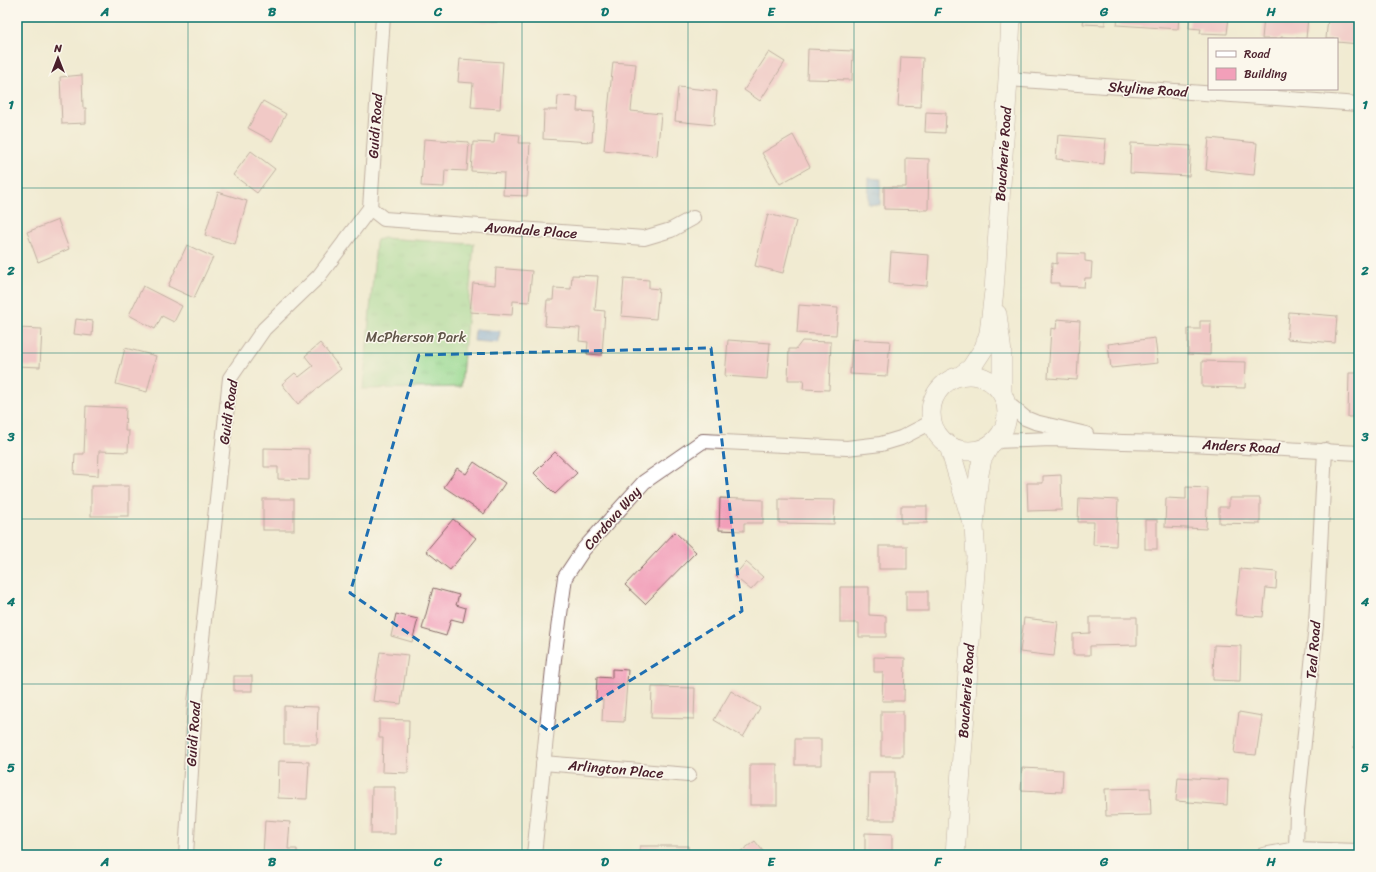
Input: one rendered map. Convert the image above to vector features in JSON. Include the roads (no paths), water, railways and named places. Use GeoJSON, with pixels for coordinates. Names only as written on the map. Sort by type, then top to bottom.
{"type":"FeatureCollection","features":[{"type":"Feature","properties":{"kind":"main road","name":"Boucherie Road"},"geometry":{"type":"LineString","coordinates":[[960,376],[971,368],[984,348],[989,333],[994,291],[1011,17]]}},
{"type":"Feature","properties":{"kind":"main road","name":"Boucherie Road"},"geometry":{"type":"LineString","coordinates":[[994,291],[1002,353],[1004,398]]}},
{"type":"Feature","properties":{"kind":"main road"},"geometry":{"type":"LineString","coordinates":[[972,375],[984,377],[994,383],[1004,398],[1008,414],[1006,424],[1002,433],[993,443],[983,449],[974,451],[957,449],[949,446],[938,435],[932,422],[932,402],[936,393],[951,380],[960,376],[972,375]]}},
{"type":"Feature","properties":{"kind":"main road","name":"Boucherie Road"},"geometry":{"type":"LineString","coordinates":[[955,855],[976,557],[974,527],[979,474],[982,459],[993,443]]}},
{"type":"Feature","properties":{"kind":"main road","name":"Boucherie Road"},"geometry":{"type":"LineString","coordinates":[[949,446],[974,527]]}},
{"type":"Feature","properties":{"kind":"street","name":"Guidi Road"},"geometry":{"type":"LineString","coordinates":[[186,855],[195,704],[230,378],[264,329],[319,276],[370,208],[383,17]]}},
{"type":"Feature","properties":{"kind":"street","name":"Skyline Road"},"geometry":{"type":"LineString","coordinates":[[1008,78],[1359,104]]}},
{"type":"Feature","properties":{"kind":"street","name":"Avondale Place"},"geometry":{"type":"LineString","coordinates":[[370,208],[384,220],[644,238],[671,230],[693,218]]}},
{"type":"Feature","properties":{"kind":"street","name":"Anders Road"},"geometry":{"type":"LineString","coordinates":[[1004,398],[1026,418],[1035,422],[1124,442]]}},
{"type":"Feature","properties":{"kind":"street","name":"Cordova Way"},"geometry":{"type":"LineString","coordinates":[[534,855],[554,659],[565,577],[583,550],[644,482],[702,441],[848,448],[881,444],[913,432],[932,422]]}},
{"type":"Feature","properties":{"kind":"street","name":"Anders Road"},"geometry":{"type":"LineString","coordinates":[[993,443],[1052,439],[1172,442],[1359,453]]}},
{"type":"Feature","properties":{"kind":"street","name":"Teal Road"},"geometry":{"type":"LineString","coordinates":[[1296,849],[1297,811],[1316,625],[1325,450]]}},
{"type":"Feature","properties":{"kind":"street","name":"Arlington Place"},"geometry":{"type":"LineString","coordinates":[[543,763],[689,775]]}},
{"type":"Feature","properties":{"kind":"street"},"geometry":{"type":"LineString","coordinates":[[1263,855],[1296,849],[1359,851]]}},
{"type":"Feature","properties":{"kind":"water"},"geometry":{"type":"Polygon","coordinates":[[[869,178],[881,179],[880,205],[868,204],[869,178]]]}},
{"type":"Feature","properties":{"kind":"water"},"geometry":{"type":"Polygon","coordinates":[[[475,329],[500,331],[499,343],[474,341],[475,329]]]}},
{"type":"Feature","properties":{"kind":"park label","name":"McPherson Park"},"geometry":{"type":"Point","coordinates":[416,337]}}]}
